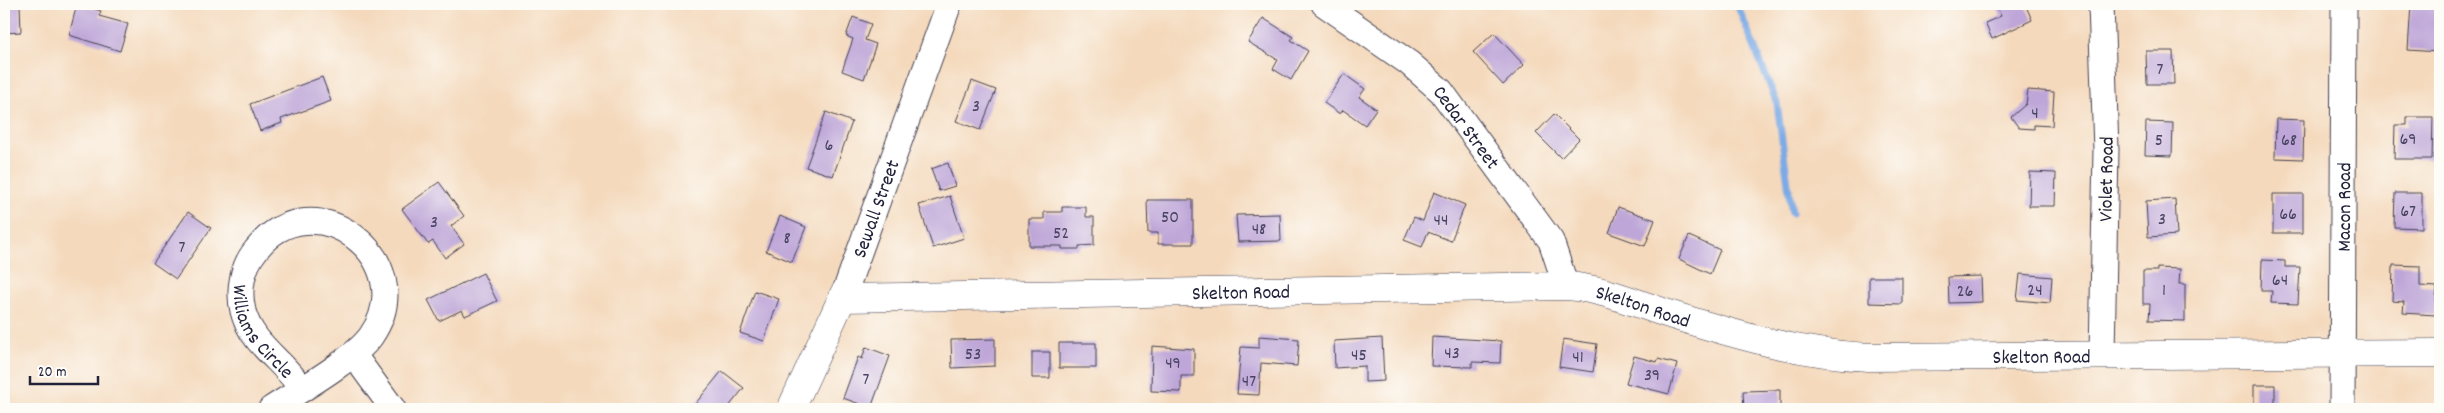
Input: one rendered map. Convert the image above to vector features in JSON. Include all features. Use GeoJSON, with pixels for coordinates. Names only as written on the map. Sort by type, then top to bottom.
{"type":"FeatureCollection","features":[{"type":"Feature","properties":{"kind":"street","name":"Sewall Street"},"geometry":{"type":"LineString","coordinates":[[791,409],[843,296],[949,4]]}},
{"type":"Feature","properties":{"kind":"street","name":"Cedar Street"},"geometry":{"type":"LineString","coordinates":[[1324,4],[1409,63],[1441,91],[1551,241],[1566,286]]}},
{"type":"Feature","properties":{"kind":"street","name":"Violet Road"},"geometry":{"type":"LineString","coordinates":[[2102,4],[2106,150],[2102,354]]}},
{"type":"Feature","properties":{"kind":"street","name":"Macon Road"},"geometry":{"type":"LineString","coordinates":[[2342,409],[2344,4]]}},
{"type":"Feature","properties":{"kind":"street","name":"Williams Circle"},"geometry":{"type":"LineString","coordinates":[[302,389],[292,374],[254,335],[248,324],[241,301],[246,265],[260,245],[279,230],[302,223],[332,224],[359,238],[374,257],[383,279],[385,291],[382,315],[370,337],[353,354]]}},
{"type":"Feature","properties":{"kind":"street","name":"Skelton Road"},"geometry":{"type":"LineString","coordinates":[[843,296],[1566,286],[1600,290],[1733,334],[1831,355],[1868,357],[2440,353]]}},
{"type":"Feature","properties":{"kind":"street"},"geometry":{"type":"LineString","coordinates":[[271,409],[353,354],[393,409]]}},
{"type":"Feature","properties":{"kind":"building"},"geometry":{"type":"Polygon","coordinates":[[[4,4],[20,4],[21,32],[4,33],[4,4]]]}},
{"type":"Feature","properties":{"kind":"building"},"geometry":{"type":"Polygon","coordinates":[[[77,4],[101,11],[99,16],[128,24],[120,51],[69,35],[77,4]]]}},
{"type":"Feature","properties":{"kind":"building"},"geometry":{"type":"Polygon","coordinates":[[[1995,4],[2025,4],[2032,20],[1992,39],[1985,23],[2001,16],[1995,4]]]}},
{"type":"Feature","properties":{"kind":"building"},"geometry":{"type":"Polygon","coordinates":[[[2411,4],[2440,6],[2438,52],[2408,50],[2411,4]]]}},
{"type":"Feature","properties":{"kind":"building"},"geometry":{"type":"Polygon","coordinates":[[[853,17],[871,24],[865,40],[876,44],[864,79],[842,71],[853,39],[846,36],[853,17]]]}},
{"type":"Feature","properties":{"kind":"building"},"geometry":{"type":"Polygon","coordinates":[[[1263,18],[1293,37],[1291,40],[1308,51],[1291,80],[1273,69],[1278,60],[1248,42],[1263,18]]]}},
{"type":"Feature","properties":{"kind":"building"},"geometry":{"type":"Polygon","coordinates":[[[1494,33],[1524,65],[1503,85],[1473,52],[1494,33]]]}},
{"type":"Feature","properties":{"kind":"building"},"geometry":{"type":"Polygon","coordinates":[[[2146,51],[2173,51],[2174,84],[2147,84],[2146,51]]]}},
{"type":"Feature","properties":{"kind":"building"},"geometry":{"type":"Polygon","coordinates":[[[1344,74],[1365,89],[1359,97],[1376,109],[1365,125],[1343,110],[1340,114],[1324,103],[1344,74]]]}},
{"type":"Feature","properties":{"kind":"building"},"geometry":{"type":"Polygon","coordinates":[[[322,77],[331,101],[281,119],[282,123],[260,131],[250,104],[322,77]]]}},
{"type":"Feature","properties":{"kind":"building"},"geometry":{"type":"Polygon","coordinates":[[[972,81],[996,90],[980,130],[956,121],[972,81]]]}},
{"type":"Feature","properties":{"kind":"building"},"geometry":{"type":"Polygon","coordinates":[[[2028,90],[2054,92],[2052,126],[2034,125],[2034,129],[2019,128],[2011,117],[2026,104],[2028,90]]]}},
{"type":"Feature","properties":{"kind":"building"},"geometry":{"type":"Polygon","coordinates":[[[826,112],[852,122],[833,176],[806,167],[826,112]]]}},
{"type":"Feature","properties":{"kind":"building"},"geometry":{"type":"Polygon","coordinates":[[[1554,114],[1579,139],[1561,158],[1536,133],[1554,114]]]}},
{"type":"Feature","properties":{"kind":"building"},"geometry":{"type":"Polygon","coordinates":[[[2407,117],[2433,117],[2432,159],[2394,159],[2395,125],[2407,125],[2407,117]]]}},
{"type":"Feature","properties":{"kind":"building"},"geometry":{"type":"Polygon","coordinates":[[[2276,119],[2304,120],[2303,159],[2275,158],[2276,119]]]}},
{"type":"Feature","properties":{"kind":"building"},"geometry":{"type":"Polygon","coordinates":[[[2146,122],[2173,123],[2172,156],[2145,155],[2146,122]]]}},
{"type":"Feature","properties":{"kind":"building"},"geometry":{"type":"Polygon","coordinates":[[[948,163],[955,186],[939,191],[931,169],[948,163]]]}},
{"type":"Feature","properties":{"kind":"building"},"geometry":{"type":"Polygon","coordinates":[[[2030,172],[2056,173],[2055,206],[2029,206],[2030,172]]]}},
{"type":"Feature","properties":{"kind":"building"},"geometry":{"type":"Polygon","coordinates":[[[439,182],[464,216],[451,226],[464,244],[445,258],[433,241],[428,244],[402,209],[439,182]]]}},
{"type":"Feature","properties":{"kind":"building"},"geometry":{"type":"Polygon","coordinates":[[[1434,192],[1465,205],[1451,241],[1428,232],[1422,247],[1404,240],[1414,217],[1423,221],[1434,192]]]}},
{"type":"Feature","properties":{"kind":"building"},"geometry":{"type":"Polygon","coordinates":[[[2395,193],[2422,193],[2422,228],[2394,227],[2395,193]]]}},
{"type":"Feature","properties":{"kind":"building"},"geometry":{"type":"Polygon","coordinates":[[[2273,194],[2303,194],[2303,233],[2273,233],[2273,194]]]}},
{"type":"Feature","properties":{"kind":"building"},"geometry":{"type":"Polygon","coordinates":[[[950,196],[964,238],[933,248],[919,205],[950,196]]]}},
{"type":"Feature","properties":{"kind":"building"},"geometry":{"type":"Polygon","coordinates":[[[2175,199],[2177,235],[2148,237],[2146,201],[2175,199]]]}},
{"type":"Feature","properties":{"kind":"building"},"geometry":{"type":"Polygon","coordinates":[[[1147,200],[1193,200],[1193,244],[1158,244],[1158,233],[1148,233],[1147,200]]]}},
{"type":"Feature","properties":{"kind":"building"},"geometry":{"type":"Polygon","coordinates":[[[1062,207],[1086,207],[1086,217],[1094,217],[1094,245],[1079,246],[1079,249],[1062,249],[1062,246],[1029,246],[1029,219],[1044,219],[1044,212],[1062,212],[1062,207]]]}},
{"type":"Feature","properties":{"kind":"building"},"geometry":{"type":"Polygon","coordinates":[[[1618,207],[1655,220],[1645,246],[1609,233],[1618,207]]]}},
{"type":"Feature","properties":{"kind":"building"},"geometry":{"type":"Polygon","coordinates":[[[188,212],[211,228],[176,279],[153,263],[188,212]]]}},
{"type":"Feature","properties":{"kind":"building"},"geometry":{"type":"Polygon","coordinates":[[[1280,214],[1281,241],[1238,242],[1236,215],[1280,214]]]}},
{"type":"Feature","properties":{"kind":"building"},"geometry":{"type":"Polygon","coordinates":[[[780,216],[806,227],[792,262],[766,251],[780,216]]]}},
{"type":"Feature","properties":{"kind":"building"},"geometry":{"type":"Polygon","coordinates":[[[1689,236],[1720,250],[1710,274],[1679,259],[1689,236]]]}},
{"type":"Feature","properties":{"kind":"building"},"geometry":{"type":"Polygon","coordinates":[[[2262,260],[2285,261],[2285,267],[2300,267],[2298,304],[2271,303],[2272,291],[2261,291],[2262,260]]]}},
{"type":"Feature","properties":{"kind":"building"},"geometry":{"type":"Polygon","coordinates":[[[2393,265],[2420,266],[2420,286],[2437,287],[2435,315],[2403,313],[2404,302],[2392,301],[2393,265]]]}},
{"type":"Feature","properties":{"kind":"building"},"geometry":{"type":"Polygon","coordinates":[[[2157,268],[2180,269],[2179,284],[2185,284],[2185,321],[2149,320],[2150,304],[2143,304],[2143,271],[2157,271],[2157,268]]]}},
{"type":"Feature","properties":{"kind":"building"},"geometry":{"type":"Polygon","coordinates":[[[483,273],[497,301],[465,316],[462,310],[439,321],[428,300],[483,273]]]}},
{"type":"Feature","properties":{"kind":"building"},"geometry":{"type":"Polygon","coordinates":[[[2020,274],[2052,277],[2050,303],[2017,300],[2020,274]]]}},
{"type":"Feature","properties":{"kind":"building"},"geometry":{"type":"Polygon","coordinates":[[[1981,276],[1982,302],[1949,303],[1948,277],[1981,276]]]}},
{"type":"Feature","properties":{"kind":"building"},"geometry":{"type":"Polygon","coordinates":[[[1869,277],[1902,277],[1902,304],[1869,303],[1869,277]]]}},
{"type":"Feature","properties":{"kind":"building"},"geometry":{"type":"Polygon","coordinates":[[[755,291],[779,299],[764,341],[740,333],[755,291]]]}},
{"type":"Feature","properties":{"kind":"building"},"geometry":{"type":"Polygon","coordinates":[[[1259,336],[1299,339],[1297,366],[1261,363],[1259,395],[1237,394],[1241,347],[1259,348],[1259,336]]]}},
{"type":"Feature","properties":{"kind":"building"},"geometry":{"type":"Polygon","coordinates":[[[1432,337],[1501,341],[1500,363],[1472,362],[1472,367],[1431,366],[1432,337]]]}},
{"type":"Feature","properties":{"kind":"building"},"geometry":{"type":"Polygon","coordinates":[[[1382,338],[1384,381],[1365,382],[1365,366],[1335,368],[1334,341],[1382,338]]]}},
{"type":"Feature","properties":{"kind":"building"},"geometry":{"type":"Polygon","coordinates":[[[995,339],[995,366],[952,368],[951,340],[995,339]]]}},
{"type":"Feature","properties":{"kind":"building"},"geometry":{"type":"Polygon","coordinates":[[[1563,339],[1597,344],[1593,372],[1559,367],[1563,339]]]}},
{"type":"Feature","properties":{"kind":"building"},"geometry":{"type":"Polygon","coordinates":[[[1059,343],[1096,343],[1096,368],[1059,368],[1059,343]]]}},
{"type":"Feature","properties":{"kind":"building"},"geometry":{"type":"Polygon","coordinates":[[[1152,346],[1194,349],[1194,376],[1181,376],[1181,392],[1151,391],[1152,346]]]}},
{"type":"Feature","properties":{"kind":"building"},"geometry":{"type":"Polygon","coordinates":[[[866,347],[890,356],[871,408],[843,398],[858,357],[862,359],[866,347]]]}},
{"type":"Feature","properties":{"kind":"building"},"geometry":{"type":"Polygon","coordinates":[[[1032,352],[1050,352],[1050,378],[1032,378],[1032,352]]]}},
{"type":"Feature","properties":{"kind":"building"},"geometry":{"type":"Polygon","coordinates":[[[1634,356],[1657,362],[1658,359],[1677,364],[1669,394],[1626,383],[1634,356]]]}},
{"type":"Feature","properties":{"kind":"building"},"geometry":{"type":"Polygon","coordinates":[[[722,371],[744,388],[727,409],[691,409],[722,371]]]}},
{"type":"Feature","properties":{"kind":"building"},"geometry":{"type":"Polygon","coordinates":[[[2254,385],[2275,385],[2275,409],[2254,409],[2254,385]]]}},
{"type":"Feature","properties":{"kind":"building"},"geometry":{"type":"Polygon","coordinates":[[[1780,390],[1780,409],[1744,409],[1743,391],[1780,390]]]}},
{"type":"Feature","properties":{"kind":"waterway"},"geometry":{"type":"LineString","coordinates":[[1737,4],[1777,103],[1792,213]]}}]}
